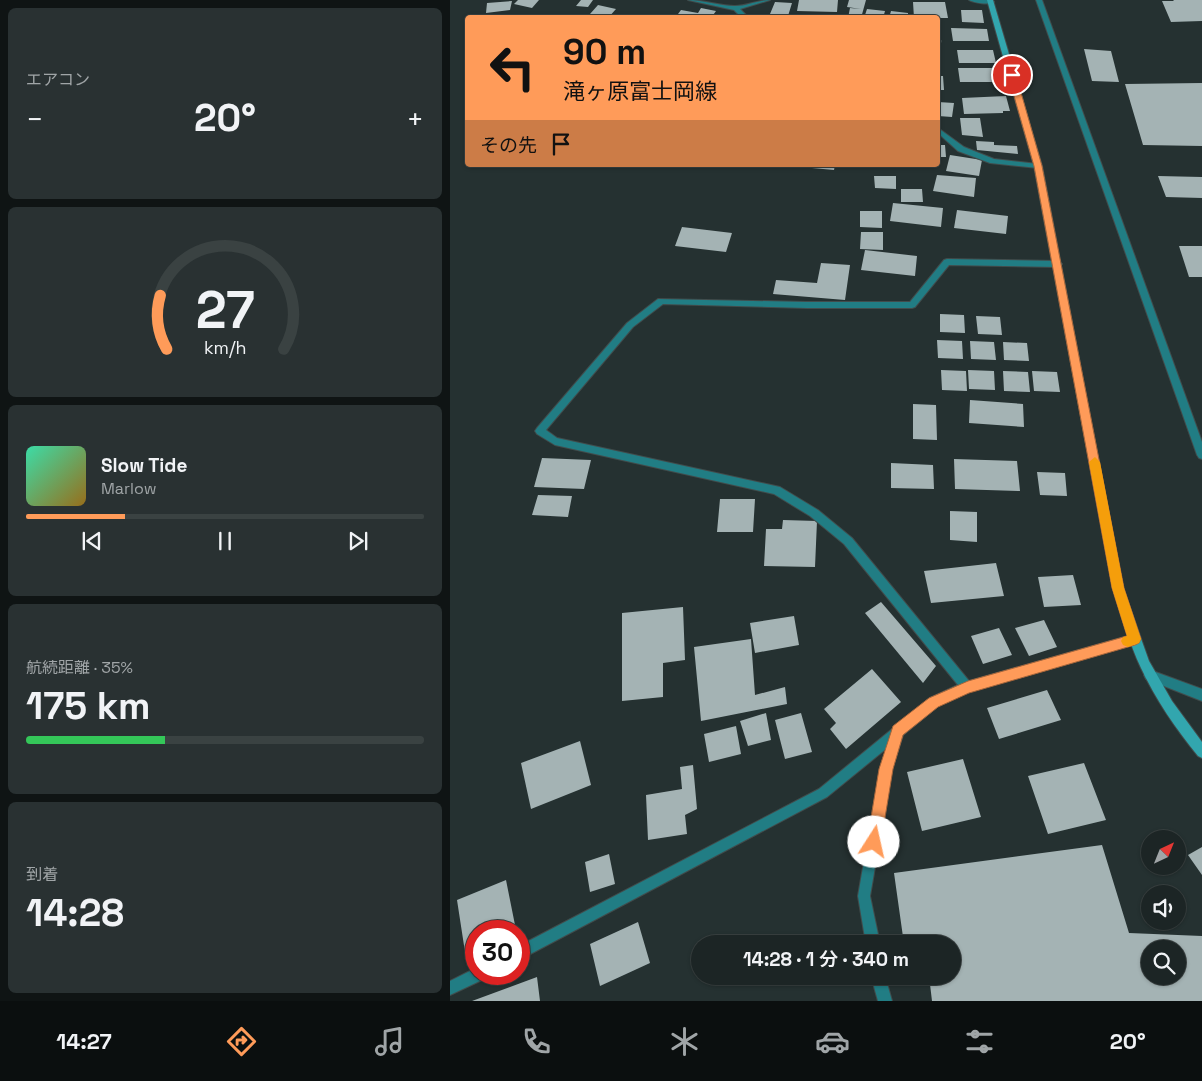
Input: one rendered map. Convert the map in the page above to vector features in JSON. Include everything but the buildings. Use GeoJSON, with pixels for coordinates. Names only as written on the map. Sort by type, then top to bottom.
{"type":"FeatureCollection","features":[{"type":"Feature","properties":{"kind":"main road"},"geometry":{"type":"LineString","coordinates":[[990,1],[1038,166],[1118,588],[1150,676],[1181,726],[1202,752]]}},
{"type":"Feature","properties":{"kind":"street"},"geometry":{"type":"LineString","coordinates":[[691,0],[736,8],[767,0]]}},
{"type":"Feature","properties":{"kind":"street"},"geometry":{"type":"LineString","coordinates":[[972,0],[990,1]]}},
{"type":"Feature","properties":{"kind":"street"},"geometry":{"type":"LineString","coordinates":[[1039,0],[1202,455]]}},
{"type":"Feature","properties":{"kind":"street"},"geometry":{"type":"LineString","coordinates":[[736,8],[743,15]]}},
{"type":"Feature","properties":{"kind":"street"},"geometry":{"type":"LineString","coordinates":[[940,132],[961,149],[994,161],[1038,166]]}},
{"type":"Feature","properties":{"kind":"street"},"geometry":{"type":"LineString","coordinates":[[968,687],[848,541],[814,513],[783,494],[776,490],[555,440],[540,430],[630,325],[662,301],[912,306],[947,262],[1058,264]]}},
{"type":"Feature","properties":{"kind":"street"},"geometry":{"type":"LineString","coordinates":[[530,947],[824,793],[934,702],[968,687],[1135,639]]}},
{"type":"Feature","properties":{"kind":"street"},"geometry":{"type":"LineString","coordinates":[[1150,676],[1202,695]]}},
{"type":"Feature","properties":{"kind":"street"},"geometry":{"type":"LineString","coordinates":[[871,935],[864,896],[886,769],[898,731]]}},
{"type":"Feature","properties":{"kind":"street"},"geometry":{"type":"LineString","coordinates":[[450,988],[465,981]]}},
{"type":"Feature","properties":{"kind":"street"},"geometry":{"type":"LineString","coordinates":[[881,985],[885,1001]]}},
{"type":"Feature","properties":{"kind":"slow traffic"},"geometry":{"type":"LineString","coordinates":[[1095,462],[1118,588],[1135,639],[1128,641]]}},
{"type":"Feature","properties":{"kind":"route"},"geometry":{"type":"LineString","coordinates":[[874,842],[886,769],[898,731],[934,702],[968,687],[1135,639],[1118,588],[1038,166],[1012,75]]}}]}
